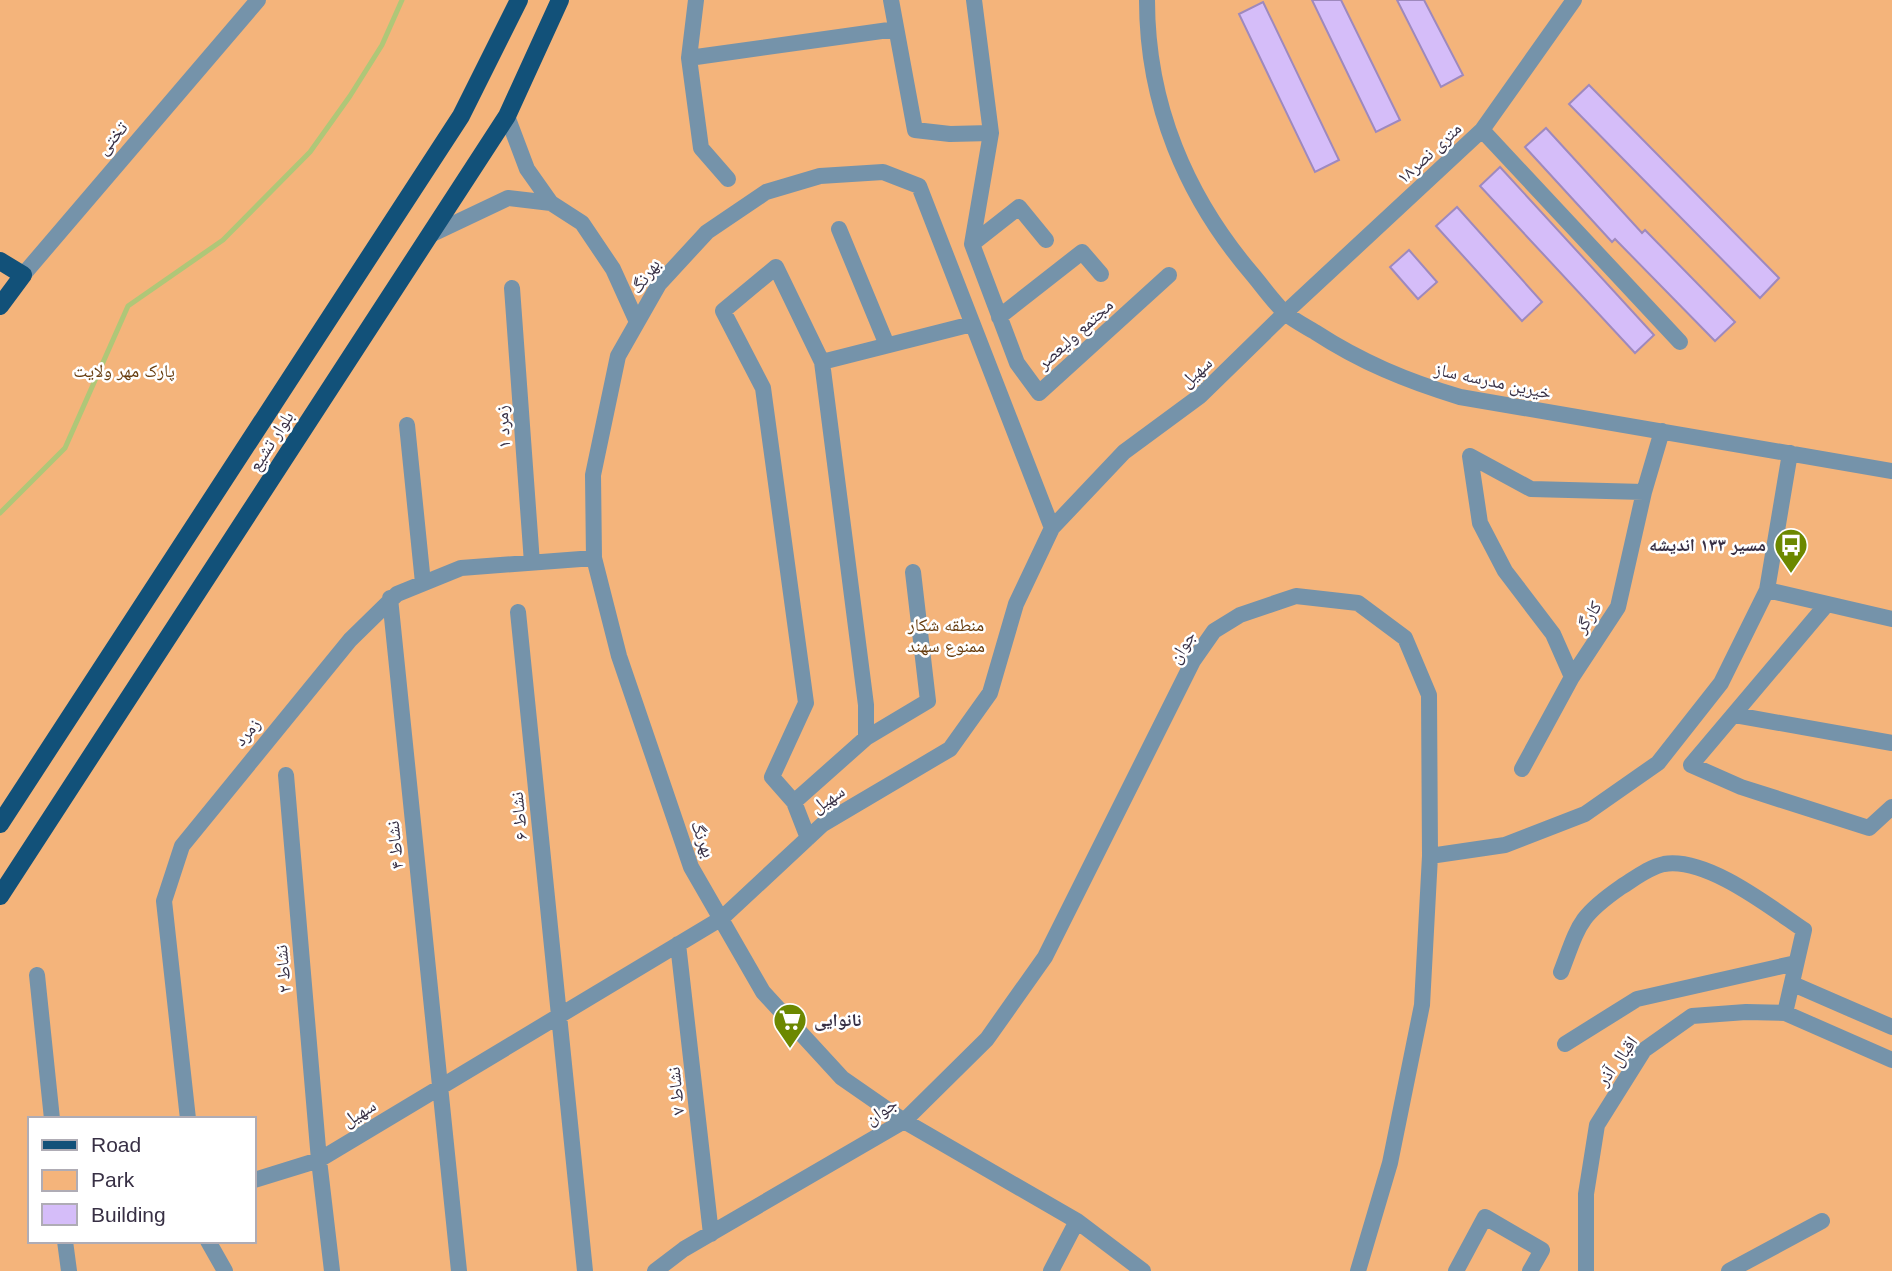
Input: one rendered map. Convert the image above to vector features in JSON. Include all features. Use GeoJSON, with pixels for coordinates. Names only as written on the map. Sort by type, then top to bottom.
{"type":"FeatureCollection","features":[{"type":"Feature","properties":{"kind":"main road","name":"بلوار تشیع"},"geometry":{"type":"LineString","coordinates":[[0,824],[461,116],[519,0]]}},
{"type":"Feature","properties":{"kind":"main road","name":"بلوار تشیع"},"geometry":{"type":"LineString","coordinates":[[0,897],[507,116],[560,0]]}},
{"type":"Feature","properties":{"kind":"main road"},"geometry":{"type":"LineString","coordinates":[[0,261],[23,275]]}},
{"type":"Feature","properties":{"kind":"main road","name":"تختی"},"geometry":{"type":"LineString","coordinates":[[0,306],[23,275]]}},
{"type":"Feature","properties":{"kind":"street","name":"تختی"},"geometry":{"type":"LineString","coordinates":[[23,275],[258,0]]}},
{"type":"Feature","properties":{"kind":"street"},"geometry":{"type":"LineString","coordinates":[[696,0],[689,58],[701,148],[728,179]]}},
{"type":"Feature","properties":{"kind":"street"},"geometry":{"type":"LineString","coordinates":[[891,0],[915,130],[950,134],[991,133]]}},
{"type":"Feature","properties":{"kind":"street"},"geometry":{"type":"LineString","coordinates":[[972,241],[991,133],[974,0]]}},
{"type":"Feature","properties":{"kind":"street","name":"خیرین مدرسه ساز"},"geometry":{"type":"LineString","coordinates":[[1147,0],[1147,33],[1157,100],[1183,172],[1222,239],[1285,313],[1347,353],[1406,381],[1460,397],[1892,471]]}},
{"type":"Feature","properties":{"kind":"street","name":"۱۸متری نصر"},"geometry":{"type":"LineString","coordinates":[[1285,313],[1482,130],[1574,0]]}},
{"type":"Feature","properties":{"kind":"street"},"geometry":{"type":"LineString","coordinates":[[689,58],[896,29]]}},
{"type":"Feature","properties":{"kind":"street"},"geometry":{"type":"LineString","coordinates":[[507,116],[527,169],[551,202],[582,223],[613,269],[637,322]]}},
{"type":"Feature","properties":{"kind":"street"},"geometry":{"type":"LineString","coordinates":[[1482,130],[1680,342]]}},
{"type":"Feature","properties":{"kind":"street","name":"بهرنگ"},"geometry":{"type":"LineString","coordinates":[[1052,528],[919,186],[883,172],[820,176],[766,192],[707,232],[659,284],[618,356],[593,475],[594,558],[619,656],[691,867],[763,992],[842,1078],[904,1121],[1077,1221],[1143,1271]]}},
{"type":"Feature","properties":{"kind":"street"},"geometry":{"type":"LineString","coordinates":[[430,234],[508,198],[551,202]]}},
{"type":"Feature","properties":{"kind":"street"},"geometry":{"type":"LineString","coordinates":[[972,241],[1018,207],[1046,240]]}},
{"type":"Feature","properties":{"kind":"street"},"geometry":{"type":"LineString","coordinates":[[839,229],[887,345]]}},
{"type":"Feature","properties":{"kind":"street","name":"مجتمع ولیعصر"},"geometry":{"type":"LineString","coordinates":[[972,241],[1017,363],[1040,393],[1169,275]]}},
{"type":"Feature","properties":{"kind":"street"},"geometry":{"type":"LineString","coordinates":[[999,317],[1082,252],[1101,274]]}},
{"type":"Feature","properties":{"kind":"street"},"geometry":{"type":"LineString","coordinates":[[808,838],[794,802],[772,777],[806,703],[763,388],[723,311],[776,267],[822,362],[866,705],[866,738]]}},
{"type":"Feature","properties":{"kind":"street","name":"زمرد ۱"},"geometry":{"type":"LineString","coordinates":[[512,288],[532,563]]}},
{"type":"Feature","properties":{"kind":"street","name":"سهیل"},"geometry":{"type":"LineString","coordinates":[[256,1179],[319,1160],[722,918],[823,824],[950,749],[990,692],[1016,604],[1052,528],[1124,452],[1200,396],[1285,313]]}},
{"type":"Feature","properties":{"kind":"street"},"geometry":{"type":"LineString","coordinates":[[822,362],[972,324]]}},
{"type":"Feature","properties":{"kind":"street"},"geometry":{"type":"LineString","coordinates":[[407,425],[423,583]]}},
{"type":"Feature","properties":{"kind":"street","name":"کارگر"},"geometry":{"type":"LineString","coordinates":[[1522,769],[1572,677],[1618,607],[1644,492],[1662,432]]}},
{"type":"Feature","properties":{"kind":"street"},"geometry":{"type":"LineString","coordinates":[[1430,856],[1505,845],[1585,814],[1658,763],[1721,683],[1767,590],[1790,453]]}},
{"type":"Feature","properties":{"kind":"street"},"geometry":{"type":"LineString","coordinates":[[1572,677],[1553,634],[1505,571],[1480,523],[1470,456],[1531,489],[1644,492]]}},
{"type":"Feature","properties":{"kind":"street","name":"زمرد"},"geometry":{"type":"LineString","coordinates":[[188,1117],[164,901],[182,846],[333,660],[390,598],[461,568],[594,558]]}},
{"type":"Feature","properties":{"kind":"street"},"geometry":{"type":"LineString","coordinates":[[794,802],[866,738],[928,701],[913,572]]}},
{"type":"Feature","properties":{"kind":"street"},"geometry":{"type":"LineString","coordinates":[[1767,590],[1892,619]]}},
{"type":"Feature","properties":{"kind":"street","name":"جوان"},"geometry":{"type":"LineString","coordinates":[[655,1271],[711,1234],[904,1121],[987,1039],[1045,957],[1194,661],[1214,631],[1240,615],[1296,596],[1358,603],[1405,638],[1429,695],[1430,856],[1422,1005],[1390,1163],[1358,1271]]}},
{"type":"Feature","properties":{"kind":"street","name":"نشاط ۴"},"geometry":{"type":"LineString","coordinates":[[390,598],[458,1271]]}},
{"type":"Feature","properties":{"kind":"street"},"geometry":{"type":"LineString","coordinates":[[1827,604],[1691,765],[1741,787],[1869,828],[1892,807]]}},
{"type":"Feature","properties":{"kind":"street","name":"نشاط ۶"},"geometry":{"type":"LineString","coordinates":[[518,612],[585,1271]]}},
{"type":"Feature","properties":{"kind":"street"},"geometry":{"type":"LineString","coordinates":[[1735,715],[1892,743]]}},
{"type":"Feature","properties":{"kind":"street","name":"نشاط ۲"},"geometry":{"type":"LineString","coordinates":[[286,775],[319,1160],[332,1271]]}},
{"type":"Feature","properties":{"kind":"street"},"geometry":{"type":"LineString","coordinates":[[1561,972],[1580,921],[1597,904],[1641,874],[1664,864],[1682,865],[1730,880],[1804,930],[1785,1013]]}},
{"type":"Feature","properties":{"kind":"street","name":"نشاط ۷"},"geometry":{"type":"LineString","coordinates":[[678,944],[711,1234]]}},
{"type":"Feature","properties":{"kind":"street"},"geometry":{"type":"LineString","coordinates":[[1565,1044],[1637,999],[1796,963]]}},
{"type":"Feature","properties":{"kind":"street"},"geometry":{"type":"LineString","coordinates":[[37,975],[52,1117]]}},
{"type":"Feature","properties":{"kind":"street"},"geometry":{"type":"LineString","coordinates":[[1793,984],[1892,1027]]}},
{"type":"Feature","properties":{"kind":"street","name":"اقبال آذر"},"geometry":{"type":"LineString","coordinates":[[1586,1271],[1586,1194],[1597,1125],[1644,1050],[1692,1016],[1746,1012],[1785,1013],[1892,1060]]}},
{"type":"Feature","properties":{"kind":"street"},"geometry":{"type":"LineString","coordinates":[[1456,1271],[1485,1217],[1542,1250],[1530,1271]]}},
{"type":"Feature","properties":{"kind":"street"},"geometry":{"type":"LineString","coordinates":[[1051,1271],[1077,1221]]}},
{"type":"Feature","properties":{"kind":"street"},"geometry":{"type":"LineString","coordinates":[[1729,1271],[1822,1221]]}},
{"type":"Feature","properties":{"kind":"street"},"geometry":{"type":"LineString","coordinates":[[65,1243],[69,1271]]}},
{"type":"Feature","properties":{"kind":"street"},"geometry":{"type":"LineString","coordinates":[[209,1243],[225,1271]]}},
{"type":"Feature","properties":{"kind":"green space","name":"منطقه شکار ممنوع سهند"},"geometry":{"type":"Polygon","coordinates":[[[0,0],[1892,0],[1892,1271],[0,1271],[0,0]]]}},
{"type":"Feature","properties":{"kind":"building"},"geometry":{"type":"Polygon","coordinates":[[[1312,0],[1341,0],[1400,120],[1376,132],[1312,0]]]}},
{"type":"Feature","properties":{"kind":"building"},"geometry":{"type":"Polygon","coordinates":[[[1397,0],[1424,0],[1463,75],[1441,87],[1397,0]]]}},
{"type":"Feature","properties":{"kind":"building"},"geometry":{"type":"Polygon","coordinates":[[[1263,2],[1339,160],[1315,172],[1239,14],[1263,2]]]}},
{"type":"Feature","properties":{"kind":"building"},"geometry":{"type":"Polygon","coordinates":[[[1589,85],[1779,278],[1760,298],[1569,104],[1589,85]]]}},
{"type":"Feature","properties":{"kind":"building"},"geometry":{"type":"Polygon","coordinates":[[[1546,128],[1642,233],[1645,230],[1735,322],[1715,341],[1615,239],[1612,242],[1525,147],[1546,128]]]}},
{"type":"Feature","properties":{"kind":"building"},"geometry":{"type":"Polygon","coordinates":[[[1500,167],[1654,335],[1635,353],[1480,186],[1500,167]]]}},
{"type":"Feature","properties":{"kind":"building"},"geometry":{"type":"Polygon","coordinates":[[[1457,207],[1542,302],[1522,321],[1436,226],[1457,207]]]}},
{"type":"Feature","properties":{"kind":"building"},"geometry":{"type":"Polygon","coordinates":[[[1409,250],[1437,282],[1418,299],[1390,267],[1409,250]]]}},
{"type":"Feature","properties":{"kind":"waterway"},"geometry":{"type":"LineString","coordinates":[[0,513],[65,448],[128,306],[223,240],[310,152],[382,45],[402,0]]}},
{"type":"Feature","properties":{"kind":"place","name":"مسیر ۱۳۳ اندیشه"},"geometry":{"type":"Point","coordinates":[1791,575]}},
{"type":"Feature","properties":{"kind":"place","name":"نانوایی"},"geometry":{"type":"Point","coordinates":[790,1050]}},
{"type":"Feature","properties":{"kind":"park label","name":"پارک مهر ولایت"},"geometry":{"type":"Point","coordinates":[124,371]}}]}
